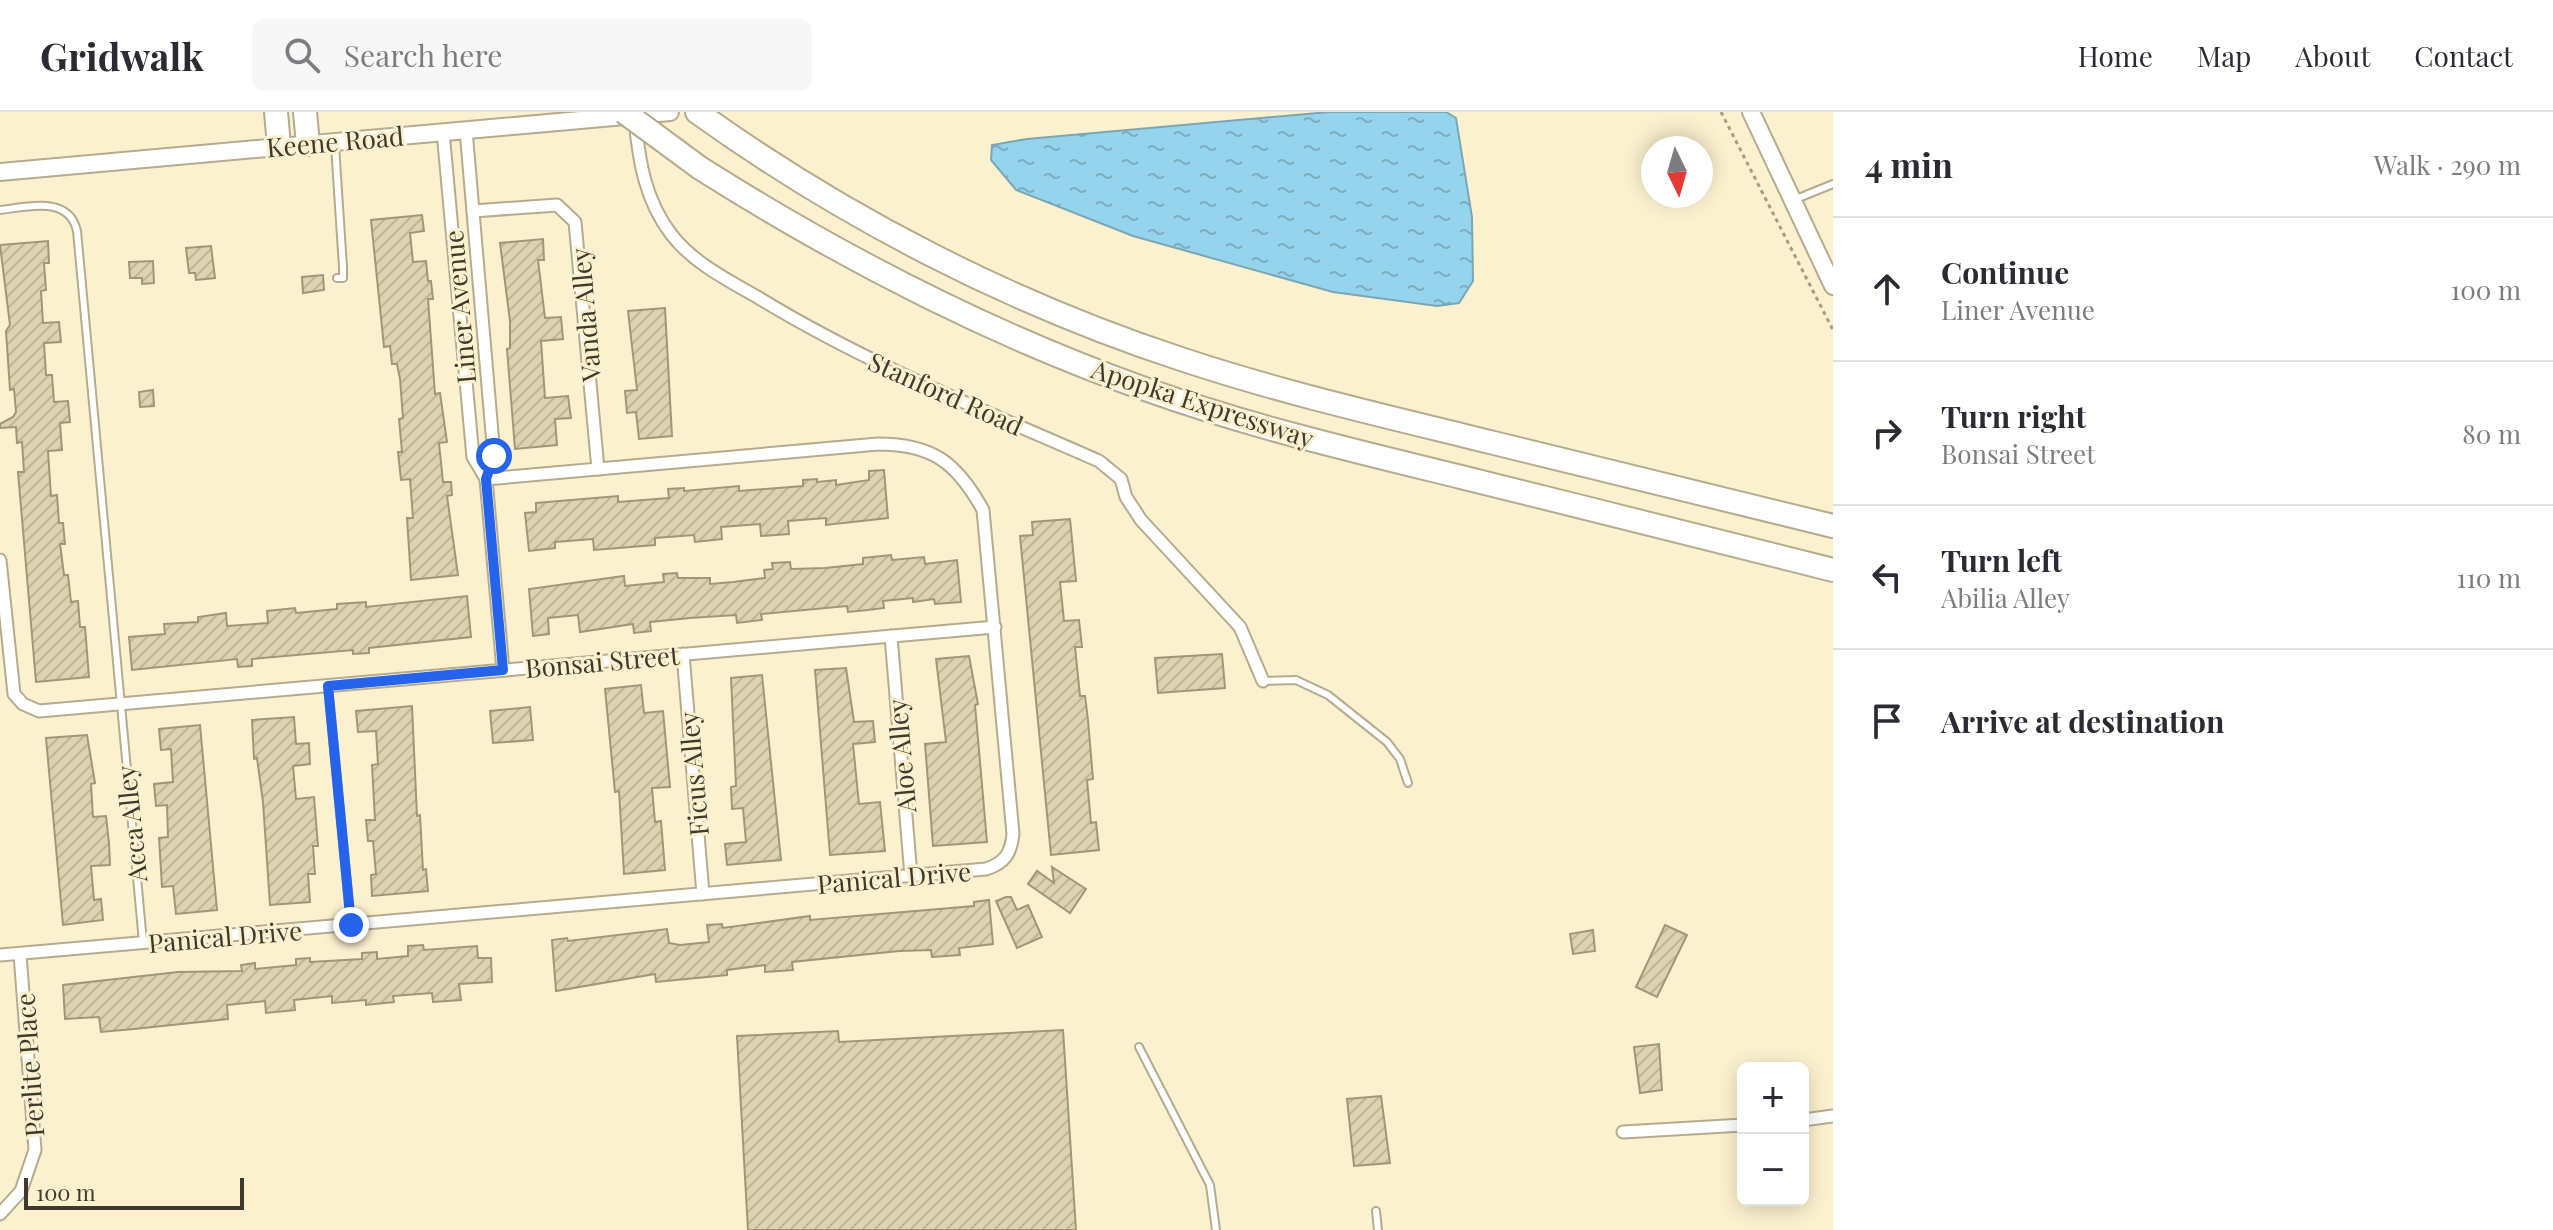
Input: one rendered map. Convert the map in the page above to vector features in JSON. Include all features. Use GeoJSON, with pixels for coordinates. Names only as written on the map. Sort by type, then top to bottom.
{"type":"FeatureCollection","features":[{"type":"Feature","properties":{"kind":"highway"},"geometry":{"type":"LineString","coordinates":[[276,112],[279,146]]}},
{"type":"Feature","properties":{"kind":"highway"},"geometry":{"type":"LineString","coordinates":[[305,112],[308,144]]}},
{"type":"Feature","properties":{"kind":"highway","name":"Apopka Expressway"},"geometry":{"type":"LineString","coordinates":[[697,112],[739,142],[879,226],[966,271],[1079,321],[1180,359],[1418,424],[1833,526]]}},
{"type":"Feature","properties":{"kind":"highway","name":"Apopka Expressway"},"geometry":{"type":"LineString","coordinates":[[630,114],[700,168],[800,232],[969,318],[1147,390],[1246,421],[1396,461],[1833,570]]}},
{"type":"Feature","properties":{"kind":"main road","name":"Keene Road"},"geometry":{"type":"LineString","coordinates":[[0,172],[670,112]]}},
{"type":"Feature","properties":{"kind":"main road"},"geometry":{"type":"LineString","coordinates":[[1751,112],[1833,286]]}},
{"type":"Feature","properties":{"kind":"street","name":"Stanford Road"},"geometry":{"type":"LineString","coordinates":[[630,114],[641,172],[653,205],[671,235],[706,266],[821,336],[914,381],[1099,461],[1121,479],[1126,497],[1141,520],[1240,627],[1263,681]]}},
{"type":"Feature","properties":{"kind":"street","name":"Liner Avenue"},"geometry":{"type":"LineString","coordinates":[[466,130],[494,456],[486,479],[503,670]]}},
{"type":"Feature","properties":{"kind":"street","name":"Liner Avenue"},"geometry":{"type":"LineString","coordinates":[[443,132],[473,457],[486,479]]}},
{"type":"Feature","properties":{"kind":"street","name":"Vanda Alley"},"geometry":{"type":"LineString","coordinates":[[473,211],[557,205],[575,222],[598,469]]}},
{"type":"Feature","properties":{"kind":"street","name":"Panical Drive"},"geometry":{"type":"LineString","coordinates":[[0,955],[986,869],[1005,860],[1011,848],[983,510],[958,471],[940,457],[917,447],[878,444],[486,479]]}},
{"type":"Feature","properties":{"kind":"street","name":"Bonsai Street"},"geometry":{"type":"LineString","coordinates":[[0,560],[14,694],[23,704],[39,711],[995,627]]}},
{"type":"Feature","properties":{"kind":"street","name":"Aloe Alley"},"geometry":{"type":"LineString","coordinates":[[891,636],[911,876]]}},
{"type":"Feature","properties":{"kind":"street","name":"Ficus Alley"},"geometry":{"type":"LineString","coordinates":[[683,654],[703,894]]}},
{"type":"Feature","properties":{"kind":"street","name":"Perlite Place"},"geometry":{"type":"LineString","coordinates":[[0,1214],[21,1191],[35,1150],[20,954]]}},
{"type":"Feature","properties":{"kind":"street"},"geometry":{"type":"LineString","coordinates":[[1809,1119],[1833,1116]]}},
{"type":"Feature","properties":{"kind":"street"},"geometry":{"type":"LineString","coordinates":[[1623,1132],[1737,1125]]}},
{"type":"Feature","properties":{"kind":"lane"},"geometry":{"type":"LineString","coordinates":[[335,141],[343,267],[343,278],[337,278]]}},
{"type":"Feature","properties":{"kind":"lane"},"geometry":{"type":"LineString","coordinates":[[1792,200],[1833,184]]}},
{"type":"Feature","properties":{"kind":"lane","name":"Acca Alley"},"geometry":{"type":"LineString","coordinates":[[0,210],[50,205],[64,211],[75,223],[143,943]]}},
{"type":"Feature","properties":{"kind":"lane"},"geometry":{"type":"LineString","coordinates":[[1263,681],[1296,680],[1328,695],[1387,742],[1400,759],[1408,783]]}},
{"type":"Feature","properties":{"kind":"lane"},"geometry":{"type":"LineString","coordinates":[[328,686],[351,925]]}},
{"type":"Feature","properties":{"kind":"lane"},"geometry":{"type":"LineString","coordinates":[[1139,1047],[1210,1185],[1216,1230]]}},
{"type":"Feature","properties":{"kind":"lane"},"geometry":{"type":"LineString","coordinates":[[1376,1211],[1378,1230]]}},
{"type":"Feature","properties":{"kind":"path"},"geometry":{"type":"LineString","coordinates":[[1721,112],[1833,330]]}},
{"type":"Feature","properties":{"kind":"water"},"geometry":{"type":"Polygon","coordinates":[[[1329,112],[1446,112],[1456,118],[1472,217],[1473,281],[1459,303],[1437,306],[1333,292],[1133,236],[1016,190],[991,160],[992,145],[1027,139],[1329,112]]]}},
{"type":"Feature","properties":{"kind":"building"},"geometry":{"type":"Polygon","coordinates":[[[422,215],[424,231],[410,233],[413,262],[426,261],[428,281],[431,281],[433,299],[428,299],[435,394],[440,393],[447,442],[439,443],[443,482],[451,482],[452,495],[447,496],[458,575],[411,580],[407,518],[413,518],[410,479],[401,480],[398,452],[402,452],[399,419],[403,418],[400,379],[397,364],[392,364],[390,346],[384,347],[371,220],[422,215]]]}},
{"type":"Feature","properties":{"kind":"building"},"geometry":{"type":"Polygon","coordinates":[[[543,239],[544,260],[538,260],[545,318],[561,317],[563,339],[541,341],[545,398],[568,396],[571,418],[555,419],[557,445],[515,449],[507,349],[510,348],[510,321],[500,243],[543,239]]]}},
{"type":"Feature","properties":{"kind":"building"},"geometry":{"type":"Polygon","coordinates":[[[48,241],[49,263],[44,263],[46,290],[41,291],[43,323],[59,322],[61,342],[44,343],[46,375],[52,375],[54,402],[68,401],[70,422],[60,423],[62,450],[48,451],[51,496],[57,495],[59,523],[63,523],[65,544],[60,544],[71,602],[78,601],[80,627],[85,627],[89,677],[36,682],[18,472],[24,472],[22,442],[17,443],[16,427],[0,428],[0,424],[16,412],[14,389],[10,390],[6,331],[10,325],[0,245],[48,241]]]}},
{"type":"Feature","properties":{"kind":"building"},"geometry":{"type":"Polygon","coordinates":[[[211,246],[215,278],[196,280],[195,273],[189,273],[186,248],[211,246]]]}},
{"type":"Feature","properties":{"kind":"building"},"geometry":{"type":"Polygon","coordinates":[[[153,261],[154,283],[142,284],[142,278],[130,278],[129,262],[153,261]]]}},
{"type":"Feature","properties":{"kind":"building"},"geometry":{"type":"Polygon","coordinates":[[[323,275],[324,290],[303,293],[302,277],[323,275]]]}},
{"type":"Feature","properties":{"kind":"building"},"geometry":{"type":"Polygon","coordinates":[[[665,308],[672,436],[639,439],[636,412],[627,413],[625,391],[637,390],[628,311],[665,308]]]}},
{"type":"Feature","properties":{"kind":"building"},"geometry":{"type":"Polygon","coordinates":[[[153,390],[154,406],[140,407],[139,392],[153,390]]]}},
{"type":"Feature","properties":{"kind":"building"},"geometry":{"type":"Polygon","coordinates":[[[884,470],[888,518],[826,525],[826,518],[788,521],[789,534],[761,536],[760,524],[721,527],[722,539],[695,542],[694,535],[655,538],[655,545],[594,550],[593,539],[555,542],[555,548],[529,551],[525,513],[536,512],[536,503],[618,496],[618,502],[669,498],[668,489],[684,488],[684,491],[739,486],[739,491],[803,486],[803,480],[817,479],[817,482],[836,480],[836,485],[869,480],[869,471],[884,470]]]}},
{"type":"Feature","properties":{"kind":"building"},"geometry":{"type":"Polygon","coordinates":[[[1070,519],[1076,581],[1060,582],[1064,621],[1079,620],[1082,647],[1075,647],[1080,696],[1085,696],[1088,720],[1093,779],[1087,780],[1091,823],[1096,822],[1099,850],[1051,855],[1020,536],[1033,535],[1032,522],[1070,519]]]}},
{"type":"Feature","properties":{"kind":"building"},"geometry":{"type":"Polygon","coordinates":[[[891,555],[892,560],[924,557],[925,564],[957,560],[961,602],[935,604],[934,599],[913,602],[913,598],[883,601],[884,608],[848,612],[847,606],[761,614],[762,620],[737,623],[736,615],[690,618],[650,622],[651,631],[634,633],[633,624],[580,632],[578,615],[548,618],[549,634],[533,636],[529,589],[624,576],[625,586],[664,582],[663,574],[677,573],[678,578],[710,578],[710,584],[733,582],[765,578],[764,570],[773,569],[772,563],[790,562],[791,569],[825,568],[863,564],[863,558],[891,555]]]}},
{"type":"Feature","properties":{"kind":"building"},"geometry":{"type":"Polygon","coordinates":[[[467,596],[471,637],[369,648],[369,653],[353,654],[353,650],[252,659],[252,666],[238,667],[237,659],[132,670],[129,637],[165,634],[164,624],[198,622],[198,617],[226,613],[227,626],[268,623],[267,611],[295,608],[296,613],[337,609],[337,604],[366,602],[366,607],[467,596]]]}},
{"type":"Feature","properties":{"kind":"building"},"geometry":{"type":"Polygon","coordinates":[[[1222,654],[1225,688],[1158,693],[1155,658],[1222,654]]]}},
{"type":"Feature","properties":{"kind":"building"},"geometry":{"type":"Polygon","coordinates":[[[969,656],[978,704],[975,705],[987,842],[933,846],[925,744],[946,742],[936,659],[969,656]]]}},
{"type":"Feature","properties":{"kind":"building"},"geometry":{"type":"Polygon","coordinates":[[[846,668],[854,722],[873,721],[875,742],[853,744],[859,804],[880,802],[885,851],[830,855],[815,670],[846,668]]]}},
{"type":"Feature","properties":{"kind":"building"},"geometry":{"type":"Polygon","coordinates":[[[762,675],[781,860],[727,865],[725,844],[746,842],[743,808],[732,809],[731,787],[736,786],[731,678],[762,675]]]}},
{"type":"Feature","properties":{"kind":"building"},"geometry":{"type":"Polygon","coordinates":[[[641,685],[644,713],[663,711],[670,787],[652,788],[655,822],[661,821],[665,870],[624,874],[619,791],[615,792],[605,689],[641,685]]]}},
{"type":"Feature","properties":{"kind":"building"},"geometry":{"type":"Polygon","coordinates":[[[412,706],[417,816],[420,815],[423,870],[426,869],[428,891],[372,896],[371,875],[376,874],[373,841],[368,841],[366,820],[375,820],[372,765],[378,764],[376,731],[358,732],[356,711],[412,706]]]}},
{"type":"Feature","properties":{"kind":"building"},"geometry":{"type":"Polygon","coordinates":[[[530,707],[533,740],[493,743],[490,711],[530,707]]]}},
{"type":"Feature","properties":{"kind":"building"},"geometry":{"type":"Polygon","coordinates":[[[294,717],[296,744],[309,743],[310,764],[293,766],[296,799],[314,797],[318,846],[313,846],[315,874],[308,874],[310,902],[270,905],[263,802],[257,758],[254,759],[252,720],[294,717]]]}},
{"type":"Feature","properties":{"kind":"building"},"geometry":{"type":"Polygon","coordinates":[[[200,725],[217,910],[176,914],[173,886],[162,887],[159,838],[168,837],[167,805],[156,806],[154,784],[173,782],[171,749],[161,750],[159,729],[200,725]]]}},
{"type":"Feature","properties":{"kind":"building"},"geometry":{"type":"Polygon","coordinates":[[[87,735],[95,783],[91,784],[93,817],[106,816],[110,865],[91,866],[94,900],[101,899],[103,920],[63,925],[46,738],[87,735]]]}},
{"type":"Feature","properties":{"kind":"building"},"geometry":{"type":"Polygon","coordinates":[[[1052,867],[1086,889],[1070,913],[1028,884],[1037,871],[1054,883],[1052,867]]]}},
{"type":"Feature","properties":{"kind":"building"},"geometry":{"type":"Polygon","coordinates":[[[1011,897],[1017,910],[1028,905],[1042,937],[1017,948],[996,901],[1011,897]]]}},
{"type":"Feature","properties":{"kind":"building"},"geometry":{"type":"Polygon","coordinates":[[[989,900],[993,944],[959,948],[960,955],[932,957],[931,950],[899,951],[792,962],[793,970],[765,972],[765,965],[727,970],[727,975],[656,982],[655,974],[556,991],[552,940],[567,938],[568,941],[667,929],[669,943],[680,945],[709,942],[707,925],[722,924],[723,928],[810,916],[810,920],[974,906],[974,902],[989,900]]]}},
{"type":"Feature","properties":{"kind":"building"},"geometry":{"type":"Polygon","coordinates":[[[1665,925],[1687,935],[1657,997],[1636,987],[1665,925]]]}},
{"type":"Feature","properties":{"kind":"building"},"geometry":{"type":"Polygon","coordinates":[[[1593,930],[1595,951],[1573,954],[1570,934],[1593,930]]]}},
{"type":"Feature","properties":{"kind":"building"},"geometry":{"type":"Polygon","coordinates":[[[423,945],[424,950],[477,946],[478,958],[491,958],[492,982],[459,984],[461,1000],[433,1002],[432,993],[393,996],[394,1002],[366,1005],[366,1000],[332,1003],[332,996],[294,1000],[295,1010],[266,1013],[265,1001],[227,1005],[228,1019],[101,1032],[99,1017],[65,1019],[63,985],[178,972],[242,971],[241,965],[255,963],[255,969],[296,965],[296,959],[310,958],[310,962],[362,959],[362,953],[377,952],[377,959],[408,956],[408,946],[423,945]]]}},
{"type":"Feature","properties":{"kind":"building"},"geometry":{"type":"Polygon","coordinates":[[[1063,1030],[1076,1230],[748,1230],[737,1036],[838,1031],[839,1042],[1063,1030]]]}},
{"type":"Feature","properties":{"kind":"building"},"geometry":{"type":"Polygon","coordinates":[[[1659,1044],[1662,1090],[1640,1093],[1634,1047],[1659,1044]]]}},
{"type":"Feature","properties":{"kind":"building"},"geometry":{"type":"Polygon","coordinates":[[[1381,1096],[1390,1163],[1354,1166],[1347,1099],[1381,1096]]]}},
{"type":"Feature","properties":{"kind":"route"},"geometry":{"type":"LineString","coordinates":[[351,925],[328,686],[503,670],[486,479],[494,456]]}}]}
